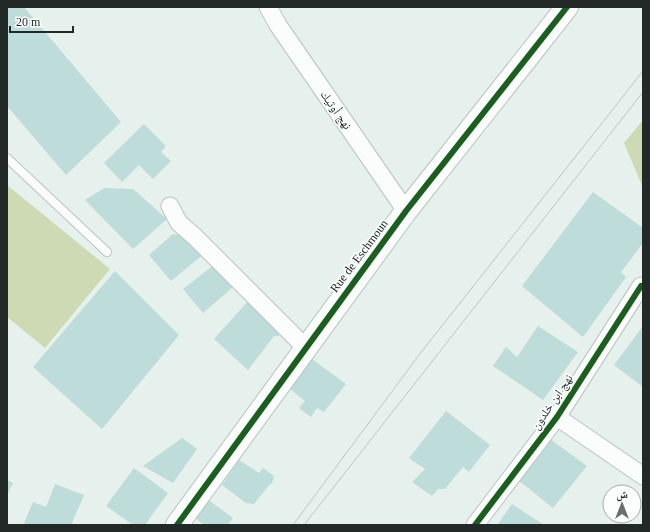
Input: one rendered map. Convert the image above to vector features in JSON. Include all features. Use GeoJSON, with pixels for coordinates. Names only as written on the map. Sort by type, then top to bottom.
{"type":"FeatureCollection","features":[{"type":"Feature","properties":{"kind":"street","name":"نهج أوتيك"},"geometry":{"type":"LineString","coordinates":[[268,7],[278,25],[406,211]]}},
{"type":"Feature","properties":{"kind":"street","name":"Rue de Eschmoun"},"geometry":{"type":"LineString","coordinates":[[177,525],[305,347],[406,211],[567,7]]}},
{"type":"Feature","properties":{"kind":"street"},"geometry":{"type":"LineString","coordinates":[[170,206],[179,223],[194,236],[305,347]]}},
{"type":"Feature","properties":{"kind":"street","name":"نهج ابن خلدون"},"geometry":{"type":"LineString","coordinates":[[475,525],[557,417],[641,286]]}},
{"type":"Feature","properties":{"kind":"street","name":"نهج ابن خلدون"},"geometry":{"type":"LineString","coordinates":[[557,417],[643,476]]}},
{"type":"Feature","properties":{"kind":"lane"},"geometry":{"type":"LineString","coordinates":[[7,158],[107,252]]}},
{"type":"Feature","properties":{"kind":"green space"},"geometry":{"type":"Polygon","coordinates":[[[643,120],[643,188],[624,143],[643,120]]]}},
{"type":"Feature","properties":{"kind":"green space"},"geometry":{"type":"Polygon","coordinates":[[[7,185],[110,269],[45,348],[7,317],[7,185]]]}},
{"type":"Feature","properties":{"kind":"building"},"geometry":{"type":"Polygon","coordinates":[[[7,7],[24,7],[121,122],[66,175],[7,106],[7,7]]]}},
{"type":"Feature","properties":{"kind":"building"},"geometry":{"type":"Polygon","coordinates":[[[144,124],[166,146],[161,152],[171,161],[153,179],[139,165],[122,182],[104,163],[144,124]]]}},
{"type":"Feature","properties":{"kind":"building"},"geometry":{"type":"Polygon","coordinates":[[[104,188],[133,189],[167,219],[133,249],[85,200],[104,188]]]}},
{"type":"Feature","properties":{"kind":"building"},"geometry":{"type":"Polygon","coordinates":[[[593,192],[643,228],[643,243],[621,272],[626,277],[583,337],[522,286],[593,192]]]}},
{"type":"Feature","properties":{"kind":"building"},"geometry":{"type":"Polygon","coordinates":[[[173,234],[190,237],[205,253],[171,281],[149,255],[173,234]]]}},
{"type":"Feature","properties":{"kind":"building"},"geometry":{"type":"Polygon","coordinates":[[[215,264],[234,286],[203,313],[183,289],[215,264]]]}},
{"type":"Feature","properties":{"kind":"building"},"geometry":{"type":"Polygon","coordinates":[[[115,271],[179,335],[102,429],[33,367],[115,271]]]}},
{"type":"Feature","properties":{"kind":"building"},"geometry":{"type":"Polygon","coordinates":[[[249,300],[279,325],[279,336],[274,336],[248,370],[214,339],[249,300]]]}},
{"type":"Feature","properties":{"kind":"building"},"geometry":{"type":"Polygon","coordinates":[[[538,326],[578,352],[543,400],[493,366],[506,347],[517,357],[538,326]]]}},
{"type":"Feature","properties":{"kind":"building"},"geometry":{"type":"Polygon","coordinates":[[[643,326],[643,387],[614,365],[643,326]]]}},
{"type":"Feature","properties":{"kind":"building"},"geometry":{"type":"Polygon","coordinates":[[[312,359],[346,384],[324,412],[317,408],[311,417],[299,408],[305,401],[290,389],[312,359]]]}},
{"type":"Feature","properties":{"kind":"building"},"geometry":{"type":"Polygon","coordinates":[[[446,411],[490,445],[469,472],[463,467],[445,489],[438,489],[432,496],[412,482],[425,469],[409,458],[446,411]]]}},
{"type":"Feature","properties":{"kind":"building"},"geometry":{"type":"Polygon","coordinates":[[[182,438],[197,449],[173,483],[143,466],[182,438]]]}},
{"type":"Feature","properties":{"kind":"building"},"geometry":{"type":"Polygon","coordinates":[[[550,439],[587,466],[553,508],[517,479],[550,439]]]}},
{"type":"Feature","properties":{"kind":"building"},"geometry":{"type":"Polygon","coordinates":[[[239,460],[259,473],[263,468],[274,476],[272,484],[270,484],[254,504],[246,503],[222,485],[239,460]]]}},
{"type":"Feature","properties":{"kind":"building"},"geometry":{"type":"Polygon","coordinates":[[[134,468],[168,493],[145,525],[133,525],[106,506],[134,468]]]}},
{"type":"Feature","properties":{"kind":"building"},"geometry":{"type":"Polygon","coordinates":[[[7,480],[13,483],[7,495],[7,480]]]}},
{"type":"Feature","properties":{"kind":"building"},"geometry":{"type":"Polygon","coordinates":[[[55,484],[84,495],[71,525],[23,525],[33,502],[46,507],[55,484]]]}},
{"type":"Feature","properties":{"kind":"building"},"geometry":{"type":"Polygon","coordinates":[[[207,499],[233,518],[228,525],[204,525],[194,517],[207,499]]]}},
{"type":"Feature","properties":{"kind":"building"},"geometry":{"type":"Polygon","coordinates":[[[512,504],[544,525],[497,525],[512,504]]]}},
{"type":"Feature","properties":{"kind":"tram line"},"geometry":{"type":"LineString","coordinates":[[293,525],[419,355],[643,71]]}},
{"type":"Feature","properties":{"kind":"tram line"},"geometry":{"type":"LineString","coordinates":[[304,525],[643,92]]}},
{"type":"Feature","properties":{"kind":"cycle path"},"geometry":{"type":"LineString","coordinates":[[177,525],[406,211],[567,7]]}},
{"type":"Feature","properties":{"kind":"cycle path"},"geometry":{"type":"LineString","coordinates":[[475,525],[557,417],[641,286]]}}]}
